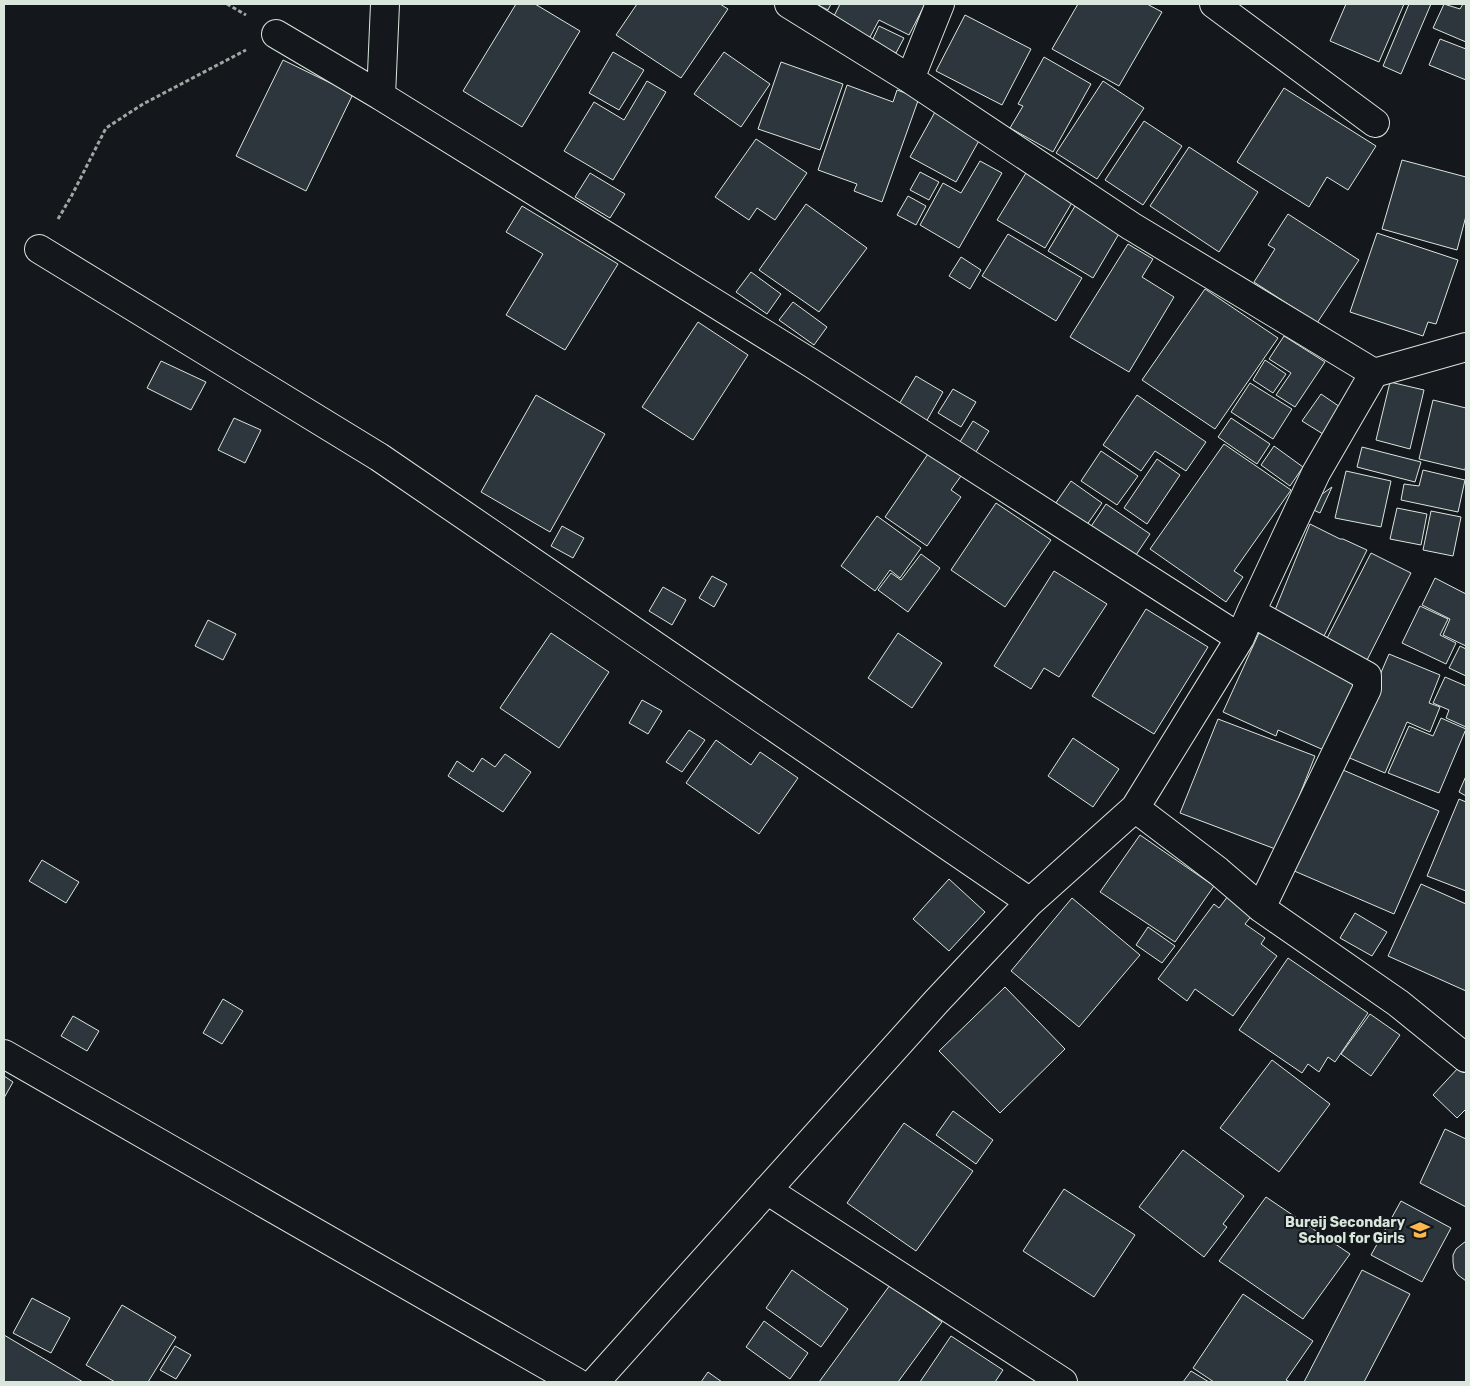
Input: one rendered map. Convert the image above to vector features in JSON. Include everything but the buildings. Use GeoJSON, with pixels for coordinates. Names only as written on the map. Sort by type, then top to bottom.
{"type":"FeatureCollection","features":[{"type":"Feature","properties":{"kind":"street"},"geometry":{"type":"LineString","coordinates":[[381,96],[385,4]]}},
{"type":"Feature","properties":{"kind":"street"},"geometry":{"type":"LineString","coordinates":[[789,4],[910,79],[1131,226],[1374,373]]}},
{"type":"Feature","properties":{"kind":"street"},"geometry":{"type":"LineString","coordinates":[[910,79],[940,4]]}},
{"type":"Feature","properties":{"kind":"street"},"geometry":{"type":"LineString","coordinates":[[1214,4],[1375,122]]}},
{"type":"Feature","properties":{"kind":"street"},"geometry":{"type":"LineString","coordinates":[[276,34],[381,96],[811,363],[1240,638]]}},
{"type":"Feature","properties":{"kind":"street"},"geometry":{"type":"LineString","coordinates":[[40,249],[379,457],[1030,902]]}},
{"type":"Feature","properties":{"kind":"street"},"geometry":{"type":"LineString","coordinates":[[595,1382],[936,1002],[1030,902],[1135,808],[1240,638],[1316,473],[1374,373],[1466,347]]}},
{"type":"Feature","properties":{"kind":"street"},"geometry":{"type":"LineString","coordinates":[[1251,612],[1367,676],[1367,689],[1262,908]]}},
{"type":"Feature","properties":{"kind":"street"},"geometry":{"type":"LineString","coordinates":[[1135,808],[1218,871],[1262,908],[1398,1003],[1466,1058]]}},
{"type":"Feature","properties":{"kind":"street"},"geometry":{"type":"LineString","coordinates":[[4,1054],[576,1382]]}},
{"type":"Feature","properties":{"kind":"street"},"geometry":{"type":"LineString","coordinates":[[767,1190],[1063,1382]]}},
{"type":"Feature","properties":{"kind":"path"},"geometry":{"type":"LineString","coordinates":[[40,249],[72,195],[106,128],[144,104],[276,34]]}},
{"type":"Feature","properties":{"kind":"place","name":"Bureij Secondary School for Girls"},"geometry":{"type":"Point","coordinates":[1420,1230]}}]}
